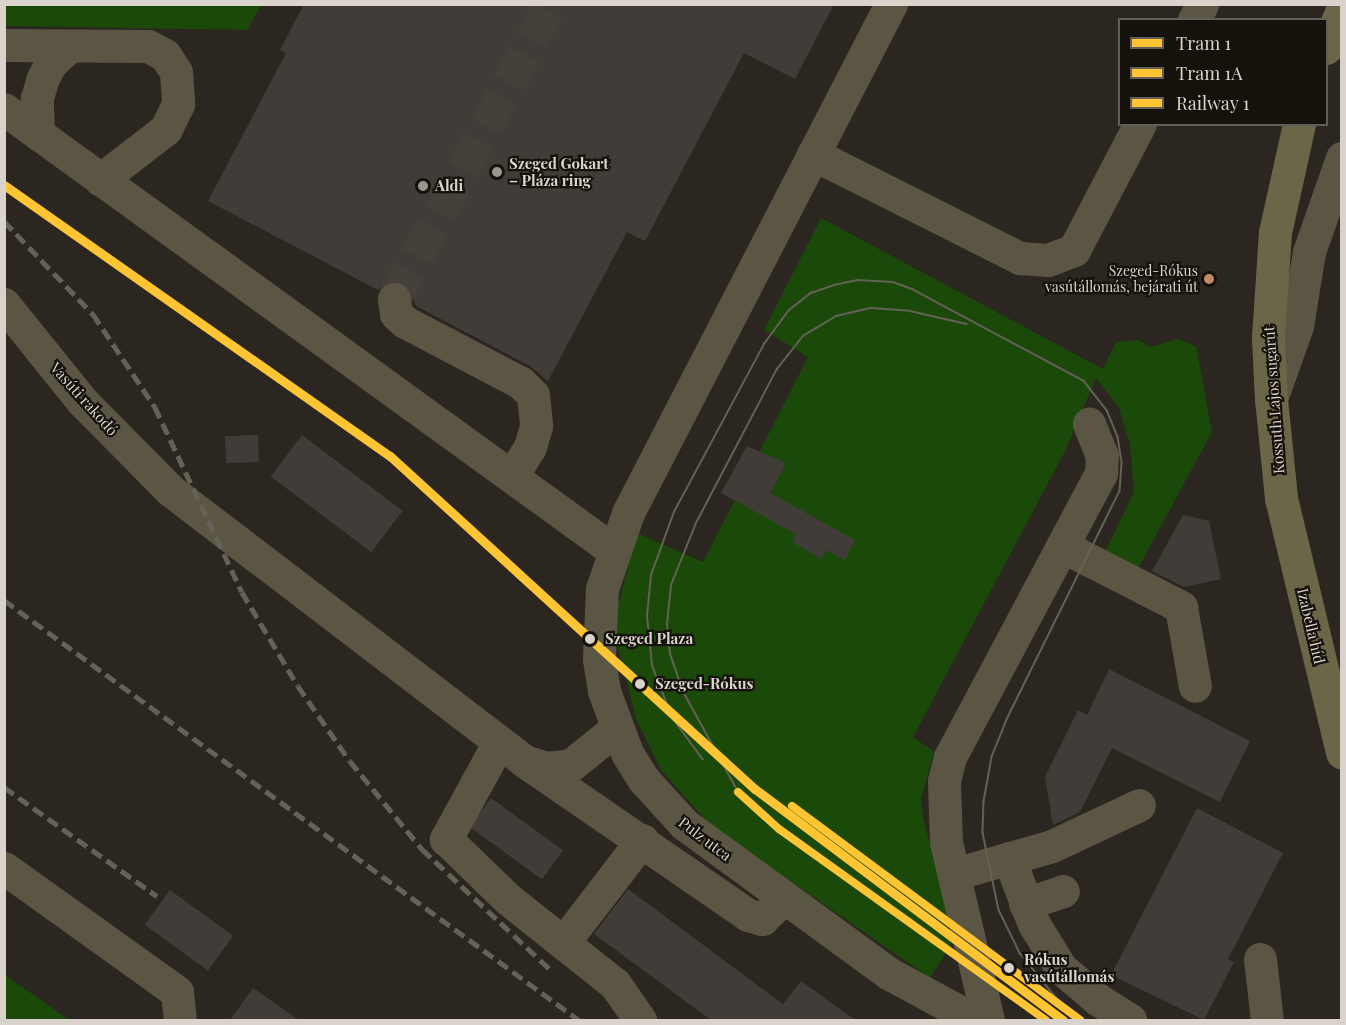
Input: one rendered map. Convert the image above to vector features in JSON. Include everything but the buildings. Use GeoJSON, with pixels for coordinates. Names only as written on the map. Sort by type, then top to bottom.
{"type":"FeatureCollection","features":[{"type":"Feature","properties":{"kind":"main road"},"geometry":{"type":"LineString","coordinates":[[1328,43],[1341,10]]}},
{"type":"Feature","properties":{"kind":"main road","name":"Kossuth Lajos sugárút"},"geometry":{"type":"LineString","coordinates":[[1281,498],[1271,399],[1268,338],[1275,232],[1299,126]]}},
{"type":"Feature","properties":{"kind":"main road","name":"Izabella híd"},"geometry":{"type":"LineString","coordinates":[[1281,498],[1341,753]]}},
{"type":"Feature","properties":{"kind":"street","name":"Pulz utca"},"geometry":{"type":"LineString","coordinates":[[891,4],[613,550],[602,589],[598,636],[604,691],[616,729],[644,780],[666,806],[684,824],[888,973],[975,1020]]}},
{"type":"Feature","properties":{"kind":"street"},"geometry":{"type":"LineString","coordinates":[[1195,18],[1202,4]]}},
{"type":"Feature","properties":{"kind":"street"},"geometry":{"type":"LineString","coordinates":[[4,45],[148,46],[165,55],[176,72],[178,104],[166,129],[100,180]]}},
{"type":"Feature","properties":{"kind":"street"},"geometry":{"type":"LineString","coordinates":[[38,134],[37,98],[42,80],[50,64],[68,47]]}},
{"type":"Feature","properties":{"kind":"street"},"geometry":{"type":"LineString","coordinates":[[4,108],[100,180],[613,550]]}},
{"type":"Feature","properties":{"kind":"street"},"geometry":{"type":"LineString","coordinates":[[813,154],[1020,258],[1048,260],[1074,250],[1139,126]]}},
{"type":"Feature","properties":{"kind":"street"},"geometry":{"type":"LineString","coordinates":[[1271,399],[1297,326],[1309,252],[1341,158]]}},
{"type":"Feature","properties":{"kind":"street"},"geometry":{"type":"LineString","coordinates":[[394,299],[396,314],[405,322],[521,383],[533,395],[536,426],[530,447],[512,477]]}},
{"type":"Feature","properties":{"kind":"street","name":"Vasúti rakodó"},"geometry":{"type":"LineString","coordinates":[[4,304],[82,401],[170,490],[498,742],[754,918],[770,915],[784,898]]}},
{"type":"Feature","properties":{"kind":"street"},"geometry":{"type":"LineString","coordinates":[[988,1020],[954,874],[942,805],[950,757],[1101,473],[1102,456],[1089,424]]}},
{"type":"Feature","properties":{"kind":"street"},"geometry":{"type":"LineString","coordinates":[[1062,546],[1181,607],[1195,686]]}},
{"type":"Feature","properties":{"kind":"street"},"geometry":{"type":"LineString","coordinates":[[524,761],[547,768],[571,765],[616,729]]}},
{"type":"Feature","properties":{"kind":"street"},"geometry":{"type":"LineString","coordinates":[[498,742],[446,839],[508,899],[615,984],[640,1020]]}},
{"type":"Feature","properties":{"kind":"street"},"geometry":{"type":"LineString","coordinates":[[954,874],[1052,846],[1139,805]]}},
{"type":"Feature","properties":{"kind":"street"},"geometry":{"type":"LineString","coordinates":[[563,943],[642,840]]}},
{"type":"Feature","properties":{"kind":"street"},"geometry":{"type":"LineString","coordinates":[[1009,858],[1025,904],[1045,946],[1061,968],[1097,999],[1130,1020]]}},
{"type":"Feature","properties":{"kind":"street"},"geometry":{"type":"LineString","coordinates":[[4,868],[177,992],[180,1020]]}},
{"type":"Feature","properties":{"kind":"street"},"geometry":{"type":"LineString","coordinates":[[1025,904],[1063,891]]}},
{"type":"Feature","properties":{"kind":"street"},"geometry":{"type":"LineString","coordinates":[[1260,959],[1267,1020]]}},
{"type":"Feature","properties":{"kind":"green space"},"geometry":{"type":"Polygon","coordinates":[[[5,4],[261,5],[247,30],[5,26],[5,4]]]}},
{"type":"Feature","properties":{"kind":"green space"},"geometry":{"type":"Polygon","coordinates":[[[821,218],[1103,369],[1116,342],[1139,340],[1150,347],[1178,339],[1196,346],[1212,432],[1136,572],[1106,550],[1134,492],[1130,444],[1119,408],[1096,378],[1064,453],[913,737],[934,752],[921,799],[923,818],[955,938],[930,978],[710,825],[661,770],[636,719],[617,643],[618,605],[637,533],[703,562],[808,357],[764,330],[821,218]]]}},
{"type":"Feature","properties":{"kind":"green space"},"geometry":{"type":"Polygon","coordinates":[[[4,974],[31,993],[69,1020],[5,1020],[4,974]]]}},
{"type":"Feature","properties":{"kind":"tunnel"},"geometry":{"type":"LineString","coordinates":[[394,299],[551,4]]}},
{"type":"Feature","properties":{"kind":"tram line"},"geometry":{"type":"LineString","coordinates":[[703,760],[672,718],[652,666],[647,616],[651,575],[674,512],[764,344],[789,310],[811,293],[834,285],[857,280],[893,282],[912,289],[1084,381],[1107,410],[1118,437],[1122,463],[1120,491],[1007,720],[992,757],[984,802],[983,833],[999,910],[1020,953],[1068,1012]]}},
{"type":"Feature","properties":{"kind":"tram line"},"geometry":{"type":"LineString","coordinates":[[738,792],[683,692],[670,654],[667,624],[671,585],[696,523],[777,369],[803,336],[836,316],[871,308],[910,311],[967,324]]}},
{"type":"Feature","properties":{"kind":"tram line","name":"1"},"geometry":{"type":"LineString","coordinates":[[738,792],[779,829],[1046,1020]]}},
{"type":"Feature","properties":{"kind":"tram line","name":"1A"},"geometry":{"type":"LineString","coordinates":[[792,806],[1080,1020]]}},
{"type":"Feature","properties":{"kind":"railway"},"geometry":{"type":"LineString","coordinates":[[4,221],[93,314],[155,407],[242,592],[298,686],[350,761],[422,849],[551,970]]}},
{"type":"Feature","properties":{"kind":"railway"},"geometry":{"type":"LineString","coordinates":[[4,600],[579,1020]]}},
{"type":"Feature","properties":{"kind":"railway"},"geometry":{"type":"LineString","coordinates":[[4,787],[157,896]]}},
{"type":"Feature","properties":{"kind":"rail line","name":"1"},"geometry":{"type":"LineString","coordinates":[[4,185],[390,456],[755,789],[1063,1020]]}},
{"type":"Feature","properties":{"kind":"place","name":"Szeged Gokart – Pláza ring"},"geometry":{"type":"Point","coordinates":[497,172]}},
{"type":"Feature","properties":{"kind":"place","name":"Aldi"},"geometry":{"type":"Point","coordinates":[423,186]}},
{"type":"Feature","properties":{"kind":"place","name":"Szeged-Rókus vasútállomás, bejárati út"},"geometry":{"type":"Point","coordinates":[1209,279]}},
{"type":"Feature","properties":{"kind":"place","name":"Szeged Plaza"},"geometry":{"type":"Point","coordinates":[590,639]}},
{"type":"Feature","properties":{"kind":"place","name":"Szeged-Rókus"},"geometry":{"type":"Point","coordinates":[640,684]}},
{"type":"Feature","properties":{"kind":"place","name":"Rókus vasútállomás"},"geometry":{"type":"Point","coordinates":[1009,968]}}]}
